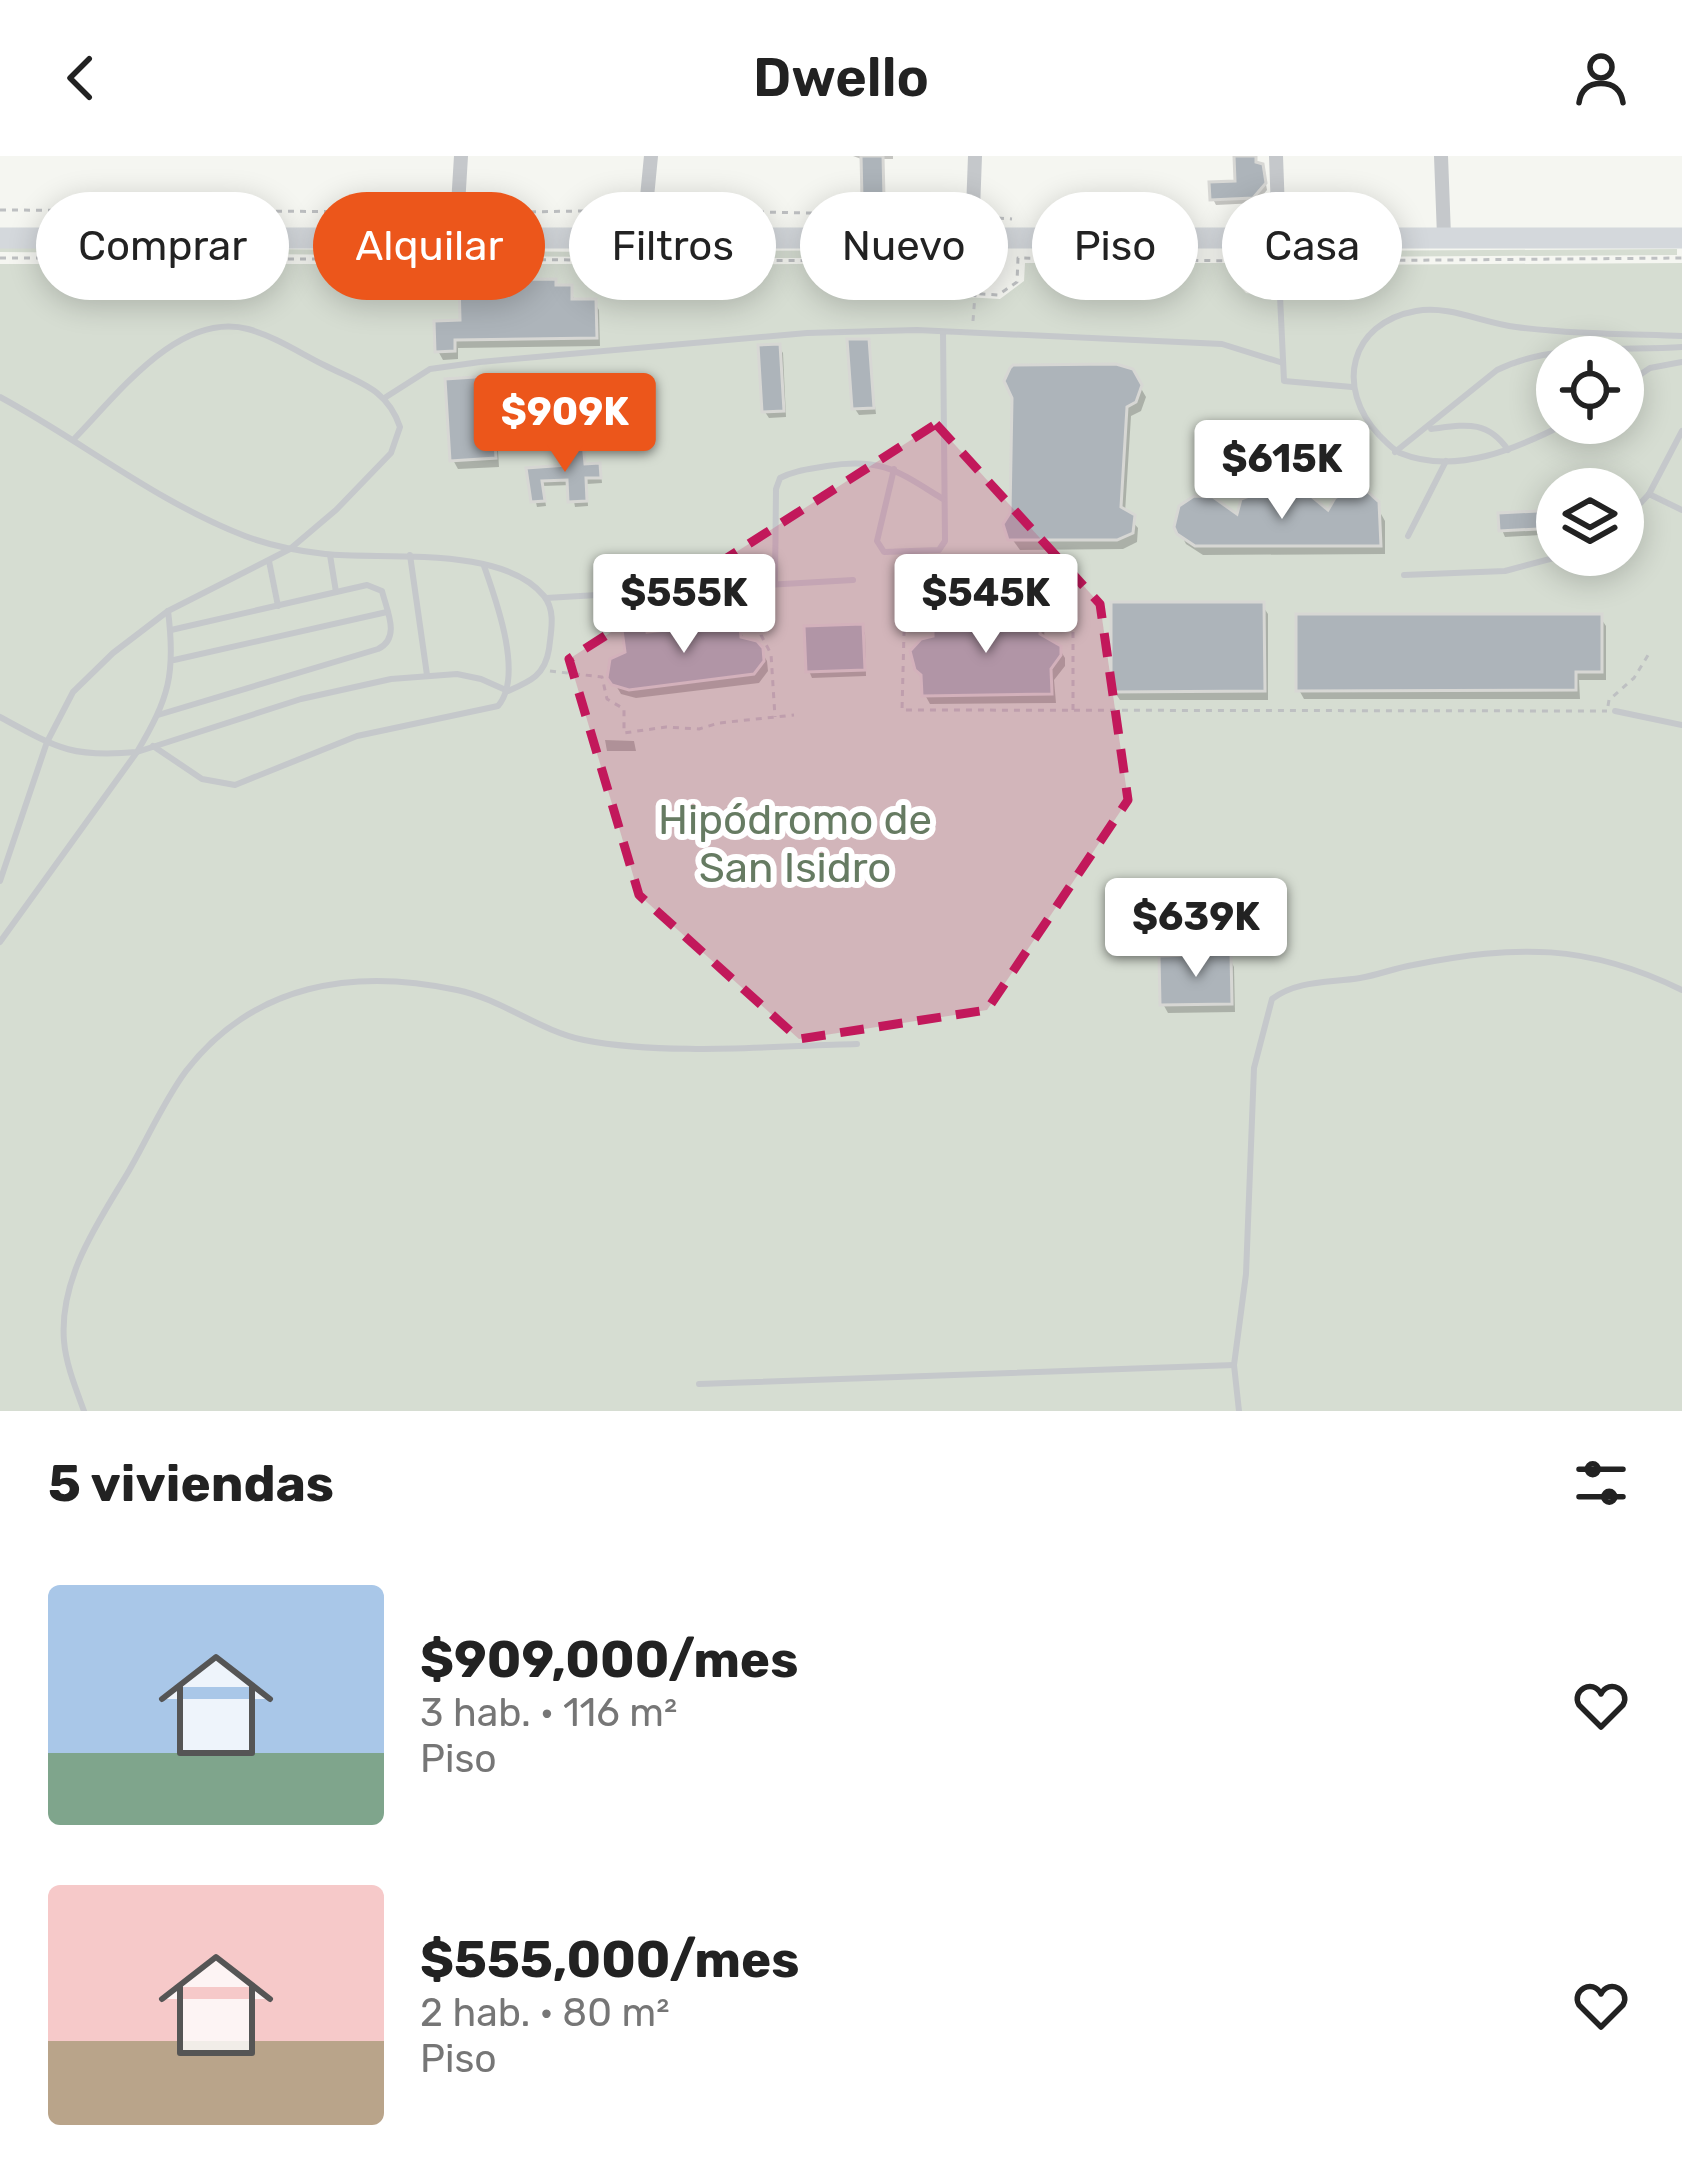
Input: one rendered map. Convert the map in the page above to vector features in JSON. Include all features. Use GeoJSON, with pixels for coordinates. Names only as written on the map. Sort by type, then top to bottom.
{"type":"FeatureCollection","features":[{"type":"Feature","properties":{"kind":"main road"},"geometry":{"type":"LineString","coordinates":[[1008,236],[1222,238]]}},
{"type":"Feature","properties":{"kind":"main road"},"geometry":{"type":"LineString","coordinates":[[1402,237],[1682,238]]}},
{"type":"Feature","properties":{"kind":"main road"},"geometry":{"type":"LineString","coordinates":[[0,238],[313,238]]}},
{"type":"Feature","properties":{"kind":"street"},"geometry":{"type":"LineString","coordinates":[[458,192],[461,156]]}},
{"type":"Feature","properties":{"kind":"street"},"geometry":{"type":"LineString","coordinates":[[646,192],[651,156]]}},
{"type":"Feature","properties":{"kind":"street"},"geometry":{"type":"LineString","coordinates":[[973,192],[975,156]]}},
{"type":"Feature","properties":{"kind":"street"},"geometry":{"type":"LineString","coordinates":[[1276,156],[1278,192]]}},
{"type":"Feature","properties":{"kind":"street"},"geometry":{"type":"LineString","coordinates":[[1441,156],[1444,236]]}},
{"type":"Feature","properties":{"kind":"lane"},"geometry":{"type":"LineString","coordinates":[[1280,300],[1284,381],[1352,387]]}},
{"type":"Feature","properties":{"kind":"lane"},"geometry":{"type":"LineString","coordinates":[[1536,438],[1509,451],[1446,460],[1395,452],[1367,422],[1352,387],[1361,345],[1375,327],[1416,310],[1438,309],[1509,327],[1682,336]]}},
{"type":"Feature","properties":{"kind":"lane"},"geometry":{"type":"LineString","coordinates":[[0,881],[47,742],[73,692],[112,653],[168,611],[290,549],[336,510],[391,452],[400,427],[386,397],[276,340],[248,329],[218,325],[188,332],[136,375],[75,438]]}},
{"type":"Feature","properties":{"kind":"lane"},"geometry":{"type":"LineString","coordinates":[[894,469],[877,541],[884,552],[944,547],[943,332]]}},
{"type":"Feature","properties":{"kind":"lane"},"geometry":{"type":"LineString","coordinates":[[386,397],[430,369],[807,333],[1053,334],[1222,344],[1283,363]]}},
{"type":"Feature","properties":{"kind":"lane"},"geometry":{"type":"LineString","coordinates":[[1395,452],[1497,370],[1515,361],[1539,354],[1682,347]]}},
{"type":"Feature","properties":{"kind":"lane"},"geometry":{"type":"LineString","coordinates":[[1644,372],[1682,362]]}},
{"type":"Feature","properties":{"kind":"lane"},"geometry":{"type":"LineString","coordinates":[[0,397],[75,438],[130,478],[189,512],[290,549],[330,555],[410,555],[484,566],[507,572],[546,598],[854,580]]}},
{"type":"Feature","properties":{"kind":"lane"},"geometry":{"type":"LineString","coordinates":[[1427,430],[1475,424],[1498,434],[1509,451]]}},
{"type":"Feature","properties":{"kind":"lane"},"geometry":{"type":"LineString","coordinates":[[1644,499],[1682,431]]}},
{"type":"Feature","properties":{"kind":"lane"},"geometry":{"type":"LineString","coordinates":[[1408,536],[1446,460]]}},
{"type":"Feature","properties":{"kind":"lane"},"geometry":{"type":"LineString","coordinates":[[775,584],[776,489],[780,478],[791,472],[877,463],[943,500]]}},
{"type":"Feature","properties":{"kind":"lane"},"geometry":{"type":"LineString","coordinates":[[1649,494],[1682,510]]}},
{"type":"Feature","properties":{"kind":"lane"},"geometry":{"type":"LineString","coordinates":[[330,555],[336,592]]}},
{"type":"Feature","properties":{"kind":"lane"},"geometry":{"type":"LineString","coordinates":[[410,555],[427,676]]}},
{"type":"Feature","properties":{"kind":"lane"},"geometry":{"type":"LineString","coordinates":[[269,561],[278,606]]}},
{"type":"Feature","properties":{"kind":"lane"},"geometry":{"type":"LineString","coordinates":[[1404,575],[1505,571],[1536,563]]}},
{"type":"Feature","properties":{"kind":"lane"},"geometry":{"type":"LineString","coordinates":[[484,566],[504,624],[508,692]]}},
{"type":"Feature","properties":{"kind":"lane"},"geometry":{"type":"LineString","coordinates":[[158,715],[378,650],[392,636],[382,591],[374,585],[171,630]]}},
{"type":"Feature","properties":{"kind":"lane"},"geometry":{"type":"LineString","coordinates":[[153,746],[202,779],[235,785],[357,736],[498,706],[508,692],[535,680],[543,670],[552,616],[546,598]]}},
{"type":"Feature","properties":{"kind":"lane"},"geometry":{"type":"LineString","coordinates":[[0,943],[137,752],[158,715],[174,660],[168,611]]}},
{"type":"Feature","properties":{"kind":"lane"},"geometry":{"type":"LineString","coordinates":[[174,660],[388,611]]}},
{"type":"Feature","properties":{"kind":"lane"},"geometry":{"type":"LineString","coordinates":[[0,717],[47,742],[90,756],[137,752],[301,699],[391,679],[457,674],[508,692]]}},
{"type":"Feature","properties":{"kind":"lane"},"geometry":{"type":"LineString","coordinates":[[1611,710],[1682,725]]}},
{"type":"Feature","properties":{"kind":"lane"},"geometry":{"type":"LineString","coordinates":[[1239,1411],[1234,1365],[1246,1274],[1254,1068],[1272,1000],[1298,985],[1364,978],[1430,962],[1564,951],[1641,970],[1682,990]]}},
{"type":"Feature","properties":{"kind":"lane"},"geometry":{"type":"LineString","coordinates":[[84,1411],[64,1340],[73,1279],[94,1226],[186,1071],[230,1029],[287,993],[357,981],[408,983],[461,990],[582,1040],[680,1046],[857,1044]]}},
{"type":"Feature","properties":{"kind":"lane"},"geometry":{"type":"LineString","coordinates":[[699,1384],[1234,1365]]}},
{"type":"Feature","properties":{"kind":"path"},"geometry":{"type":"LineString","coordinates":[[0,210],[313,212]]}},
{"type":"Feature","properties":{"kind":"path"},"geometry":{"type":"LineString","coordinates":[[1008,221],[1017,220],[1018,238]]}},
{"type":"Feature","properties":{"kind":"path"},"geometry":{"type":"LineString","coordinates":[[0,258],[606,260],[609,279],[623,290],[668,287],[676,261],[800,261]]}},
{"type":"Feature","properties":{"kind":"path"},"geometry":{"type":"LineString","coordinates":[[1008,288],[1018,282],[1018,258],[1241,261],[1240,282],[1246,290],[1280,293],[1317,290],[1322,261],[1682,258]]}},
{"type":"Feature","properties":{"kind":"path"},"geometry":{"type":"LineString","coordinates":[[973,334],[975,300]]}},
{"type":"Feature","properties":{"kind":"path"},"geometry":{"type":"LineString","coordinates":[[754,585],[761,635],[772,654],[775,717]]}},
{"type":"Feature","properties":{"kind":"path"},"geometry":{"type":"LineString","coordinates":[[905,594],[902,710],[1611,710],[1609,700],[1634,678],[1650,652]]}},
{"type":"Feature","properties":{"kind":"path"},"geometry":{"type":"LineString","coordinates":[[1072,710],[1073,617]]}},
{"type":"Feature","properties":{"kind":"path"},"geometry":{"type":"LineString","coordinates":[[543,670],[602,676],[607,699],[624,709],[624,734],[794,716]]}},
{"type":"Feature","properties":{"kind":"highlighted area"},"geometry":{"type":"Polygon","coordinates":[[[936,424],[1100,604],[1128,800],[987,1010],[799,1039],[639,895],[569,659],[936,424]]]}},
{"type":"Feature","properties":{"kind":"green space"},"geometry":{"type":"Polygon","coordinates":[[[0,247],[36,247],[36,252],[0,252],[0,247]]]}},
{"type":"Feature","properties":{"kind":"green space"},"geometry":{"type":"Polygon","coordinates":[[[289,249],[313,250],[313,255],[289,254],[289,249]]]}},
{"type":"Feature","properties":{"kind":"green space"},"geometry":{"type":"Polygon","coordinates":[[[1677,249],[1677,255],[1402,257],[1402,251],[1677,249]]]}},
{"type":"Feature","properties":{"kind":"green space"},"geometry":{"type":"Polygon","coordinates":[[[776,251],[800,251],[800,258],[776,258],[776,251]]]}},
{"type":"Feature","properties":{"kind":"green space"},"geometry":{"type":"Polygon","coordinates":[[[545,252],[569,252],[569,257],[545,257],[545,252]]]}},
{"type":"Feature","properties":{"kind":"green space","name":"Hipódromo de San Isidro"},"geometry":{"type":"Polygon","coordinates":[[[1025,263],[1032,263],[1032,300],[1198,300],[1198,263],[1222,263],[1222,300],[1402,300],[1402,265],[1682,263],[1682,1411],[0,1411],[0,264],[36,264],[36,300],[289,300],[289,264],[313,264],[313,300],[545,300],[545,264],[569,264],[569,300],[776,300],[776,264],[800,264],[800,300],[1008,300],[1008,293],[1024,281],[1025,263]]]}},
{"type":"Feature","properties":{"kind":"building"},"geometry":{"type":"Polygon","coordinates":[[[861,156],[883,156],[884,192],[862,192],[861,156]]]}},
{"type":"Feature","properties":{"kind":"building"},"geometry":{"type":"Polygon","coordinates":[[[1234,156],[1256,156],[1256,162],[1263,164],[1266,183],[1258,192],[1222,192],[1222,199],[1210,200],[1209,182],[1235,181],[1234,156]]]}},
{"type":"Feature","properties":{"kind":"building"},"geometry":{"type":"Polygon","coordinates":[[[545,279],[569,285],[569,300],[596,300],[597,338],[455,340],[455,351],[435,352],[434,321],[460,320],[460,300],[545,300],[545,279]]]}},
{"type":"Feature","properties":{"kind":"building"},"geometry":{"type":"Polygon","coordinates":[[[847,339],[869,339],[874,408],[852,409],[847,339]]]}},
{"type":"Feature","properties":{"kind":"building"},"geometry":{"type":"Polygon","coordinates":[[[780,344],[784,411],[762,412],[758,345],[780,344]]]}},
{"type":"Feature","properties":{"kind":"building"},"geometry":{"type":"Polygon","coordinates":[[[1116,364],[1133,369],[1142,385],[1136,402],[1127,407],[1121,507],[1135,515],[1133,533],[1117,540],[1008,540],[1003,524],[1010,513],[1012,398],[1004,381],[1010,368],[1116,364]]]}},
{"type":"Feature","properties":{"kind":"building"},"geometry":{"type":"Polygon","coordinates":[[[491,376],[496,458],[450,461],[445,379],[491,376]]]}},
{"type":"Feature","properties":{"kind":"building"},"geometry":{"type":"Polygon","coordinates":[[[583,442],[585,464],[600,463],[601,478],[586,478],[587,501],[568,502],[567,480],[542,481],[545,501],[531,502],[526,468],[566,465],[565,443],[583,442]]]}},
{"type":"Feature","properties":{"kind":"building"},"geometry":{"type":"Polygon","coordinates":[[[1350,489],[1368,492],[1379,502],[1381,546],[1195,546],[1174,527],[1179,506],[1194,496],[1213,497],[1237,514],[1241,499],[1249,496],[1310,495],[1328,510],[1335,498],[1350,489]]]}},
{"type":"Feature","properties":{"kind":"building"},"geometry":{"type":"Polygon","coordinates":[[[1536,511],[1536,529],[1499,531],[1498,513],[1536,511]]]}},
{"type":"Feature","properties":{"kind":"building"},"geometry":{"type":"Polygon","coordinates":[[[1111,602],[1264,602],[1265,691],[1111,692],[1111,602]]]}},
{"type":"Feature","properties":{"kind":"building"},"geometry":{"type":"Polygon","coordinates":[[[954,608],[954,621],[1013,619],[1012,609],[1041,609],[1040,634],[1061,646],[1051,669],[1052,694],[922,696],[921,675],[910,651],[921,639],[933,636],[933,609],[954,608]]]}},
{"type":"Feature","properties":{"kind":"building"},"geometry":{"type":"Polygon","coordinates":[[[1296,614],[1602,614],[1602,672],[1576,672],[1576,690],[1296,691],[1296,614]]]}},
{"type":"Feature","properties":{"kind":"building"},"geometry":{"type":"Polygon","coordinates":[[[739,617],[741,637],[763,648],[764,661],[754,674],[629,690],[612,685],[607,678],[610,659],[625,652],[622,630],[712,625],[712,620],[739,617]]]}},
{"type":"Feature","properties":{"kind":"building"},"geometry":{"type":"Polygon","coordinates":[[[863,624],[865,670],[806,672],[804,626],[863,624]]]}},
{"type":"Feature","properties":{"kind":"building"},"geometry":{"type":"Polygon","coordinates":[[[1231,954],[1232,1004],[1160,1005],[1159,956],[1231,954]]]}}]}
